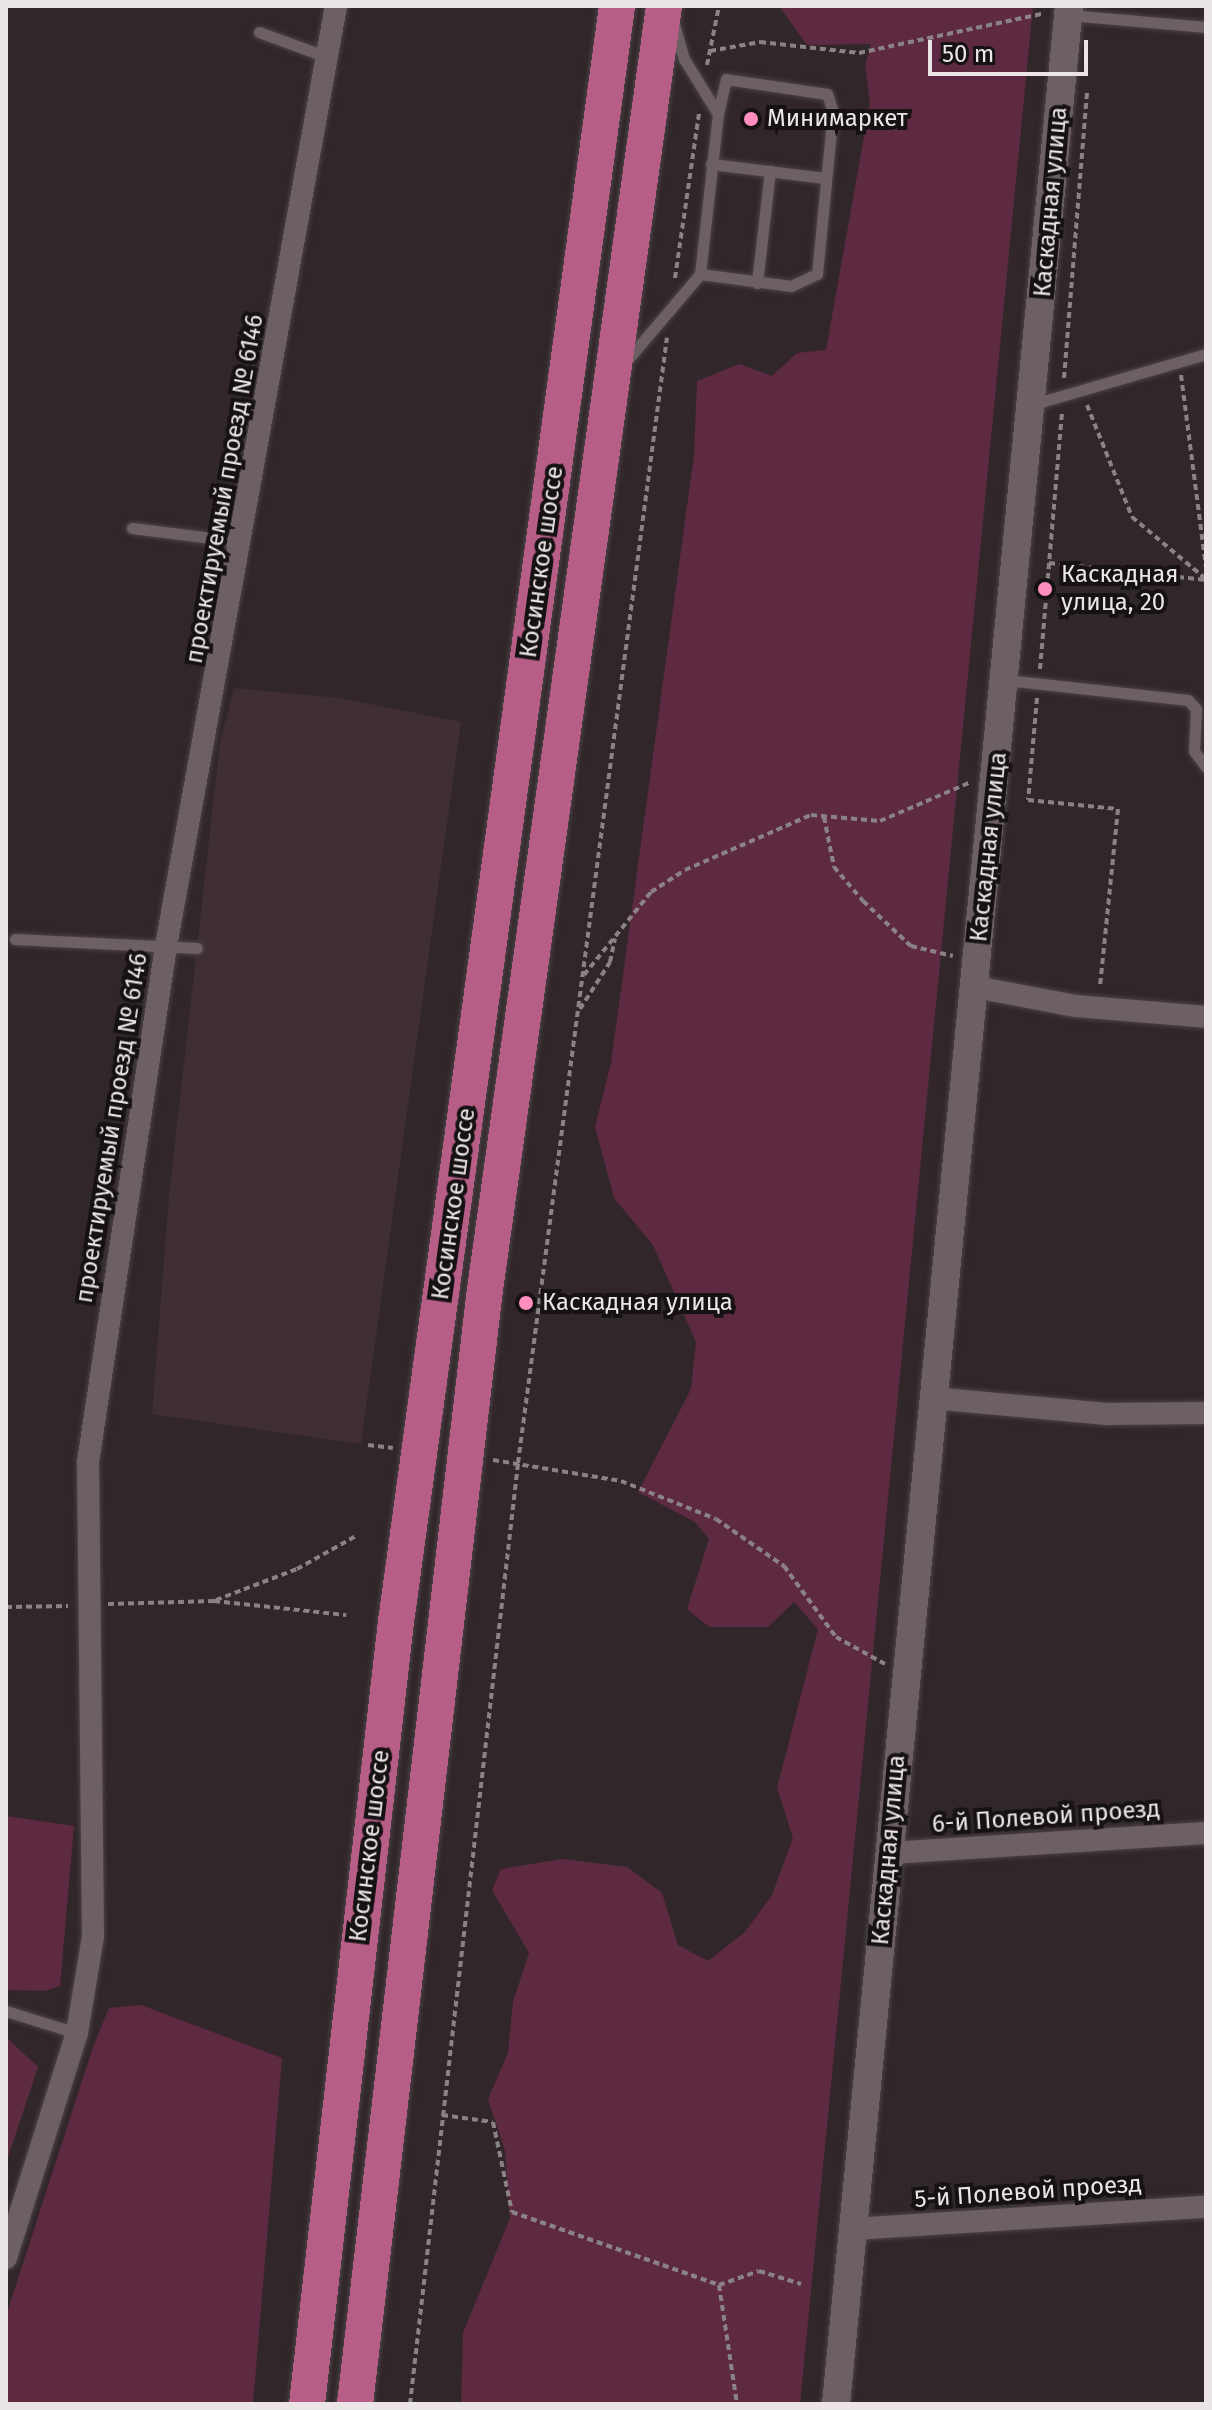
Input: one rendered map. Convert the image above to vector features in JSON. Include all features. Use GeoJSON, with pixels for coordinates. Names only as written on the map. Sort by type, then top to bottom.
{"type":"FeatureCollection","features":[{"type":"Feature","properties":{"kind":"highway","name":"Косинское шоссе"},"geometry":{"type":"LineString","coordinates":[[307,2404],[396,1622],[617,6]]}},
{"type":"Feature","properties":{"kind":"highway","name":"Косинское шоссе"},"geometry":{"type":"LineString","coordinates":[[355,2404],[484,1297],[667,6]]}},
{"type":"Feature","properties":{"kind":"street","name":"проектируемый проезд № 6146"},"geometry":{"type":"LineString","coordinates":[[6,2258],[77,2033],[93,1936],[88,1462],[166,946],[244,543],[336,6]]}},
{"type":"Feature","properties":{"kind":"street","name":"Каскадная улица"},"geometry":{"type":"LineString","coordinates":[[836,2404],[931,1398],[1034,404],[1063,11]]}},
{"type":"Feature","properties":{"kind":"street"},"geometry":{"type":"LineString","coordinates":[[975,987],[1098,1009],[1206,1017]]}},
{"type":"Feature","properties":{"kind":"street"},"geometry":{"type":"LineString","coordinates":[[931,1398],[1107,1414],[1206,1413]]}},
{"type":"Feature","properties":{"kind":"street","name":"6-й Полевой проезд"},"geometry":{"type":"LineString","coordinates":[[889,1853],[1206,1833]]}},
{"type":"Feature","properties":{"kind":"street","name":"5-й Полевой проезд"},"geometry":{"type":"LineString","coordinates":[[852,2229],[1206,2207]]}},
{"type":"Feature","properties":{"kind":"lane"},"geometry":{"type":"LineString","coordinates":[[667,6],[684,59],[718,114]]}},
{"type":"Feature","properties":{"kind":"lane"},"geometry":{"type":"LineString","coordinates":[[1063,11],[1206,27]]}},
{"type":"Feature","properties":{"kind":"lane"},"geometry":{"type":"LineString","coordinates":[[259,32],[327,57]]}},
{"type":"Feature","properties":{"kind":"lane"},"geometry":{"type":"LineString","coordinates":[[614,389],[633,348],[670,312],[700,274],[711,164],[726,79],[827,94],[833,112],[817,274],[791,286],[700,274]]}},
{"type":"Feature","properties":{"kind":"lane"},"geometry":{"type":"LineString","coordinates":[[711,164],[825,178]]}},
{"type":"Feature","properties":{"kind":"lane"},"geometry":{"type":"LineString","coordinates":[[757,283],[770,171]]}},
{"type":"Feature","properties":{"kind":"lane"},"geometry":{"type":"LineString","coordinates":[[1034,404],[1206,354]]}},
{"type":"Feature","properties":{"kind":"lane"},"geometry":{"type":"LineString","coordinates":[[132,528],[244,543]]}},
{"type":"Feature","properties":{"kind":"lane"},"geometry":{"type":"LineString","coordinates":[[1006,680],[1188,700],[1196,709],[1194,751],[1206,767]]}},
{"type":"Feature","properties":{"kind":"lane"},"geometry":{"type":"LineString","coordinates":[[15,939],[197,948]]}},
{"type":"Feature","properties":{"kind":"lane"},"geometry":{"type":"LineString","coordinates":[[6,2011],[77,2033]]}},
{"type":"Feature","properties":{"kind":"path"},"geometry":{"type":"LineString","coordinates":[[410,2404],[518,1463],[670,312],[719,6]]}},
{"type":"Feature","properties":{"kind":"path"},"geometry":{"type":"LineString","coordinates":[[710,51],[760,42],[859,53],[1063,11]]}},
{"type":"Feature","properties":{"kind":"path"},"geometry":{"type":"LineString","coordinates":[[1088,80],[1028,800],[1118,809],[1098,1009]]}},
{"type":"Feature","properties":{"kind":"path"},"geometry":{"type":"LineString","coordinates":[[1180,362],[1206,567]]}},
{"type":"Feature","properties":{"kind":"path"},"geometry":{"type":"LineString","coordinates":[[1082,392],[1132,517],[1206,580]]}},
{"type":"Feature","properties":{"kind":"path"},"geometry":{"type":"LineString","coordinates":[[1049,563],[1206,580]]}},
{"type":"Feature","properties":{"kind":"path"},"geometry":{"type":"LineString","coordinates":[[583,977],[651,892],[685,870],[759,833],[824,817],[880,821],[938,791],[981,781]]}},
{"type":"Feature","properties":{"kind":"path"},"geometry":{"type":"LineString","coordinates":[[824,817],[834,867],[863,901],[911,946],[961,958]]}},
{"type":"Feature","properties":{"kind":"path"},"geometry":{"type":"LineString","coordinates":[[578,1011],[610,962],[616,936]]}},
{"type":"Feature","properties":{"kind":"path"},"geometry":{"type":"LineString","coordinates":[[518,1463],[621,1481],[757,1541],[836,1637],[905,1676]]}},
{"type":"Feature","properties":{"kind":"path"},"geometry":{"type":"LineString","coordinates":[[214,1601],[297,1569],[356,1536]]}},
{"type":"Feature","properties":{"kind":"path"},"geometry":{"type":"LineString","coordinates":[[102,1605],[214,1601],[346,1615]]}},
{"type":"Feature","properties":{"kind":"path"},"geometry":{"type":"LineString","coordinates":[[6,1607],[75,1606]]}},
{"type":"Feature","properties":{"kind":"path"},"geometry":{"type":"LineString","coordinates":[[442,2115],[493,2122],[512,2212],[719,2285],[759,2271],[801,2284]]}},
{"type":"Feature","properties":{"kind":"path"},"geometry":{"type":"LineString","coordinates":[[719,2285],[737,2404]]}},
{"type":"Feature","properties":{"kind":"shaded area"},"geometry":{"type":"Polygon","coordinates":[[[779,6],[1033,6],[800,2404],[461,2404],[463,2333],[510,2218],[505,2151],[488,2099],[508,2053],[513,2002],[529,1953],[492,1890],[501,1869],[563,1859],[627,1867],[662,1893],[678,1945],[708,1961],[745,1932],[772,1895],[793,1838],[777,1788],[818,1629],[794,1602],[768,1627],[709,1627],[687,1609],[709,1539],[695,1522],[638,1492],[691,1389],[696,1342],[653,1245],[614,1198],[595,1127],[611,1063],[694,455],[697,381],[739,364],[772,376],[797,353],[826,350],[870,103],[865,65],[871,44],[807,45],[779,6]]]}},
{"type":"Feature","properties":{"kind":"shaded area"},"geometry":{"type":"Polygon","coordinates":[[[234,688],[340,698],[461,722],[361,1444],[152,1414],[169,1196],[220,743],[234,688]]]}},
{"type":"Feature","properties":{"kind":"shaded area"},"geometry":{"type":"Polygon","coordinates":[[[6,1816],[74,1826],[60,1986],[45,1991],[6,1990],[6,1816]]]}},
{"type":"Feature","properties":{"kind":"shaded area"},"geometry":{"type":"Polygon","coordinates":[[[141,2005],[282,2058],[253,2404],[6,2404],[6,2316],[93,2047],[109,2008],[141,2005]]]}},
{"type":"Feature","properties":{"kind":"shaded area"},"geometry":{"type":"Polygon","coordinates":[[[6,2037],[38,2067],[6,2163],[6,2037]]]}},
{"type":"Feature","properties":{"kind":"place","name":"Минимаркет"},"geometry":{"type":"Point","coordinates":[751,119]}},
{"type":"Feature","properties":{"kind":"place","name":"Каскадная улица, 20"},"geometry":{"type":"Point","coordinates":[1045,589]}},
{"type":"Feature","properties":{"kind":"place","name":"Каскадная улица"},"geometry":{"type":"Point","coordinates":[526,1303]}}]}
